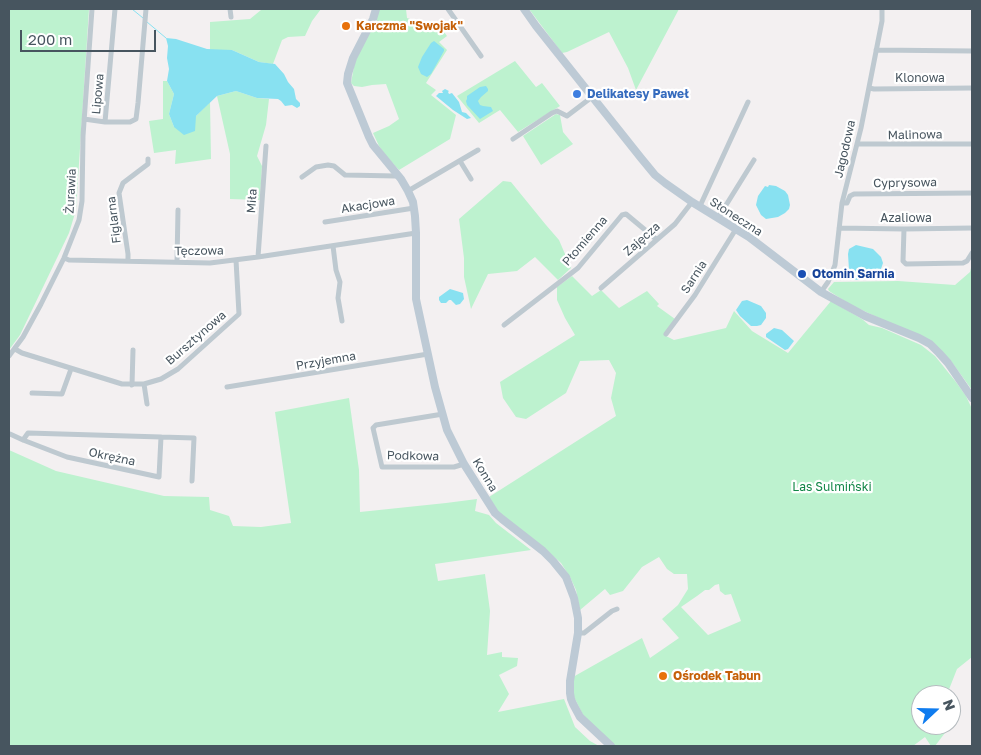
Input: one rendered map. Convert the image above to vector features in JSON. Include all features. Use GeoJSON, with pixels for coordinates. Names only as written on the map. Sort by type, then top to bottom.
{"type":"FeatureCollection","features":[{"type":"Feature","properties":{"kind":"street","name":"Żurawia"},"geometry":{"type":"LineString","coordinates":[[9,356],[29,327],[64,258],[77,227],[81,210],[84,120],[92,9]]}},
{"type":"Feature","properties":{"kind":"street","name":"Lipowa"},"geometry":{"type":"LineString","coordinates":[[105,122],[115,9]]}},
{"type":"Feature","properties":{"kind":"street"},"geometry":{"type":"LineString","coordinates":[[84,120],[105,122],[130,122],[136,120],[146,9]]}},
{"type":"Feature","properties":{"kind":"street"},"geometry":{"type":"LineString","coordinates":[[230,9],[231,17]]}},
{"type":"Feature","properties":{"kind":"street","name":"Konna"},"geometry":{"type":"LineString","coordinates":[[376,9],[373,19],[353,58],[347,83],[369,137],[398,174],[408,191],[414,208],[416,299],[442,414],[450,437],[464,464],[495,513],[543,551],[562,572],[570,586],[578,618],[578,633],[570,681],[571,699],[580,717],[611,746]]}},
{"type":"Feature","properties":{"kind":"street"},"geometry":{"type":"LineString","coordinates":[[448,9],[481,56]]}},
{"type":"Feature","properties":{"kind":"street","name":"Słoneczna"},"geometry":{"type":"LineString","coordinates":[[524,9],[655,174],[692,202],[749,238],[821,292],[865,316],[930,344],[948,363],[972,398]]}},
{"type":"Feature","properties":{"kind":"street","name":"Jagodowa"},"geometry":{"type":"LineString","coordinates":[[821,292],[833,270],[842,203],[869,88],[882,21],[882,9]]}},
{"type":"Feature","properties":{"kind":"street"},"geometry":{"type":"LineString","coordinates":[[876,50],[972,51]]}},
{"type":"Feature","properties":{"kind":"street","name":"Klonowa"},"geometry":{"type":"LineString","coordinates":[[869,88],[972,88]]}},
{"type":"Feature","properties":{"kind":"street"},"geometry":{"type":"LineString","coordinates":[[513,138],[552,112],[557,111],[567,116],[592,97]]}},
{"type":"Feature","properties":{"kind":"street"},"geometry":{"type":"LineString","coordinates":[[700,206],[748,102]]}},
{"type":"Feature","properties":{"kind":"street","name":"Malinowa"},"geometry":{"type":"LineString","coordinates":[[857,144],[972,144]]}},
{"type":"Feature","properties":{"kind":"street","name":"Miła"},"geometry":{"type":"LineString","coordinates":[[258,257],[266,146]]}},
{"type":"Feature","properties":{"kind":"street"},"geometry":{"type":"LineString","coordinates":[[408,191],[478,150]]}},
{"type":"Feature","properties":{"kind":"street","name":"Figlarna"},"geometry":{"type":"LineString","coordinates":[[128,261],[119,193],[122,184],[148,164],[148,159]]}},
{"type":"Feature","properties":{"kind":"street"},"geometry":{"type":"LineString","coordinates":[[718,218],[754,160]]}},
{"type":"Feature","properties":{"kind":"street"},"geometry":{"type":"LineString","coordinates":[[460,161],[471,179]]}},
{"type":"Feature","properties":{"kind":"street"},"geometry":{"type":"LineString","coordinates":[[302,177],[314,168],[328,165],[334,166],[344,175],[396,176],[398,174]]}},
{"type":"Feature","properties":{"kind":"street","name":"Cyprysowa"},"geometry":{"type":"LineString","coordinates":[[842,203],[847,203],[850,196],[854,194],[972,193]]}},
{"type":"Feature","properties":{"kind":"street","name":"Zajęcza"},"geometry":{"type":"LineString","coordinates":[[601,288],[674,224],[692,202]]}},
{"type":"Feature","properties":{"kind":"street","name":"Akacjowa"},"geometry":{"type":"LineString","coordinates":[[325,222],[414,208]]}},
{"type":"Feature","properties":{"kind":"street"},"geometry":{"type":"LineString","coordinates":[[177,262],[178,210]]}},
{"type":"Feature","properties":{"kind":"street","name":"Płomienna"},"geometry":{"type":"LineString","coordinates":[[504,325],[578,268],[622,214],[626,214],[656,239]]}},
{"type":"Feature","properties":{"kind":"street","name":"Azaliowa"},"geometry":{"type":"LineString","coordinates":[[839,228],[972,228]]}},
{"type":"Feature","properties":{"kind":"street","name":"Sarnia"},"geometry":{"type":"LineString","coordinates":[[666,334],[695,294],[736,229]]}},
{"type":"Feature","properties":{"kind":"street"},"geometry":{"type":"LineString","coordinates":[[904,229],[903,261],[906,264],[963,263],[967,261],[972,253]]}},
{"type":"Feature","properties":{"kind":"street","name":"Tęczowa"},"geometry":{"type":"LineString","coordinates":[[64,258],[69,260],[210,263],[416,233]]}},
{"type":"Feature","properties":{"kind":"street"},"geometry":{"type":"LineString","coordinates":[[333,246],[336,270],[340,282],[338,298],[342,321]]}},
{"type":"Feature","properties":{"kind":"street","name":"Bursztynowa"},"geometry":{"type":"LineString","coordinates":[[15,349],[122,384],[144,384],[161,379],[178,369],[238,314],[236,260]]}},
{"type":"Feature","properties":{"kind":"street"},"geometry":{"type":"LineString","coordinates":[[132,384],[133,350]]}},
{"type":"Feature","properties":{"kind":"street","name":"Przyjemna"},"geometry":{"type":"LineString","coordinates":[[227,387],[428,354]]}},
{"type":"Feature","properties":{"kind":"street"},"geometry":{"type":"LineString","coordinates":[[32,393],[62,394],[71,368]]}},
{"type":"Feature","properties":{"kind":"street"},"geometry":{"type":"LineString","coordinates":[[144,384],[147,404]]}},
{"type":"Feature","properties":{"kind":"street","name":"Podkowa"},"geometry":{"type":"LineString","coordinates":[[442,414],[376,424],[373,428],[382,467],[454,467],[464,464]]}},
{"type":"Feature","properties":{"kind":"street","name":"Okrężna"},"geometry":{"type":"LineString","coordinates":[[23,440],[28,433],[194,438],[192,481]]}},
{"type":"Feature","properties":{"kind":"street","name":"Okrężna"},"geometry":{"type":"LineString","coordinates":[[9,434],[67,457],[159,477],[161,437]]}},
{"type":"Feature","properties":{"kind":"street"},"geometry":{"type":"LineString","coordinates":[[578,633],[584,633],[612,611],[617,610]]}},
{"type":"Feature","properties":{"kind":"green space"},"geometry":{"type":"Polygon","coordinates":[[[10,9],[89,9],[76,210],[69,233],[20,335],[9,350],[9,13],[10,9]]]}},
{"type":"Feature","properties":{"kind":"green space"},"geometry":{"type":"Polygon","coordinates":[[[261,9],[321,9],[312,21],[305,36],[288,37],[282,40],[273,64],[259,62],[232,50],[210,50],[210,22],[250,19],[261,9]]]}},
{"type":"Feature","properties":{"kind":"green space"},"geometry":{"type":"Polygon","coordinates":[[[378,9],[406,9],[407,18],[442,29],[447,36],[439,42],[447,50],[426,83],[436,90],[431,95],[456,115],[450,139],[399,170],[386,156],[373,133],[399,119],[386,84],[362,87],[354,86],[351,83],[355,61],[378,9]]]}},
{"type":"Feature","properties":{"kind":"green space"},"geometry":{"type":"Polygon","coordinates":[[[529,9],[679,9],[636,90],[628,68],[609,32],[562,53],[529,9]]]}},
{"type":"Feature","properties":{"kind":"green space"},"geometry":{"type":"Polygon","coordinates":[[[515,61],[536,87],[542,83],[560,106],[518,132],[500,110],[479,123],[457,96],[515,61]]]}},
{"type":"Feature","properties":{"kind":"green space"},"geometry":{"type":"Polygon","coordinates":[[[163,81],[167,81],[174,94],[169,114],[174,127],[196,116],[210,102],[211,159],[175,164],[176,150],[154,153],[149,121],[163,119],[163,81]]]}},
{"type":"Feature","properties":{"kind":"green space"},"geometry":{"type":"Polygon","coordinates":[[[236,91],[257,98],[269,99],[266,125],[257,156],[262,166],[260,200],[230,199],[230,154],[217,96],[236,91]]]}},
{"type":"Feature","properties":{"kind":"green space"},"geometry":{"type":"Polygon","coordinates":[[[556,114],[560,115],[563,132],[573,144],[541,165],[523,136],[556,114]]]}},
{"type":"Feature","properties":{"kind":"green space"},"geometry":{"type":"Polygon","coordinates":[[[503,181],[511,182],[559,240],[571,268],[558,280],[535,257],[517,271],[488,274],[471,309],[464,277],[464,258],[459,219],[503,181]]]}},
{"type":"Feature","properties":{"kind":"green space"},"geometry":{"type":"Polygon","coordinates":[[[972,264],[972,390],[951,361],[933,343],[851,305],[828,289],[834,282],[898,281],[955,285],[970,272],[972,264]]]}},
{"type":"Feature","properties":{"kind":"green space","name":"Las Sulmiński"},"geometry":{"type":"Polygon","coordinates":[[[572,276],[592,296],[601,290],[619,308],[647,291],[659,304],[657,306],[675,319],[664,335],[674,340],[726,328],[734,311],[752,331],[788,353],[831,301],[869,325],[882,328],[921,345],[935,356],[966,396],[972,409],[972,657],[957,669],[951,685],[911,685],[911,735],[943,735],[935,746],[931,746],[925,737],[913,746],[615,746],[584,717],[574,697],[573,677],[642,638],[650,658],[679,638],[662,619],[678,605],[688,589],[687,574],[674,574],[667,569],[659,557],[642,567],[623,591],[610,595],[605,589],[580,610],[576,590],[561,563],[501,516],[489,497],[616,416],[611,398],[616,373],[609,360],[580,361],[566,393],[526,419],[516,417],[503,398],[500,382],[575,335],[557,300],[557,287],[572,276]],[[719,584],[715,585],[681,607],[708,635],[741,621],[731,594],[725,595],[720,591],[719,584]]]}},
{"type":"Feature","properties":{"kind":"green space"},"geometry":{"type":"Polygon","coordinates":[[[349,398],[359,470],[360,512],[477,499],[475,511],[489,515],[496,523],[531,550],[435,564],[438,581],[485,574],[490,611],[487,655],[502,652],[502,657],[518,658],[517,666],[499,675],[509,694],[498,712],[564,699],[575,727],[590,741],[599,746],[9,746],[9,450],[56,471],[164,496],[209,497],[210,510],[229,516],[233,526],[261,527],[291,523],[275,412],[349,398]]]}},
{"type":"Feature","properties":{"kind":"water"},"geometry":{"type":"Polygon","coordinates":[[[166,38],[176,39],[207,49],[232,50],[259,62],[275,64],[294,89],[300,106],[297,108],[292,105],[285,106],[278,99],[257,98],[236,91],[217,96],[196,116],[195,131],[184,135],[174,127],[169,114],[174,94],[167,81],[169,69],[166,38]]]}},
{"type":"Feature","properties":{"kind":"water"},"geometry":{"type":"Polygon","coordinates":[[[434,41],[444,51],[431,74],[427,77],[421,74],[418,67],[422,57],[434,41]]]}},
{"type":"Feature","properties":{"kind":"water"},"geometry":{"type":"Polygon","coordinates":[[[486,86],[488,91],[478,101],[480,105],[491,107],[493,111],[480,119],[467,105],[466,101],[467,96],[480,87],[486,86]]]}},
{"type":"Feature","properties":{"kind":"water"},"geometry":{"type":"Polygon","coordinates":[[[445,89],[449,91],[449,94],[452,93],[459,102],[462,112],[471,118],[467,119],[436,96],[439,93],[443,93],[442,91],[445,89]]]}},
{"type":"Feature","properties":{"kind":"water"},"geometry":{"type":"Polygon","coordinates":[[[769,185],[776,186],[785,191],[790,205],[785,213],[778,217],[766,219],[761,215],[756,205],[758,196],[765,186],[768,187],[769,185]]]}},
{"type":"Feature","properties":{"kind":"water"},"geometry":{"type":"Polygon","coordinates":[[[856,245],[873,249],[881,257],[883,263],[881,269],[875,273],[873,278],[854,280],[851,277],[848,254],[849,249],[856,245]]]}},
{"type":"Feature","properties":{"kind":"water"},"geometry":{"type":"Polygon","coordinates":[[[450,289],[463,293],[464,299],[460,304],[456,305],[451,300],[441,303],[439,300],[439,297],[450,289]]]}},
{"type":"Feature","properties":{"kind":"water"},"geometry":{"type":"Polygon","coordinates":[[[747,300],[761,306],[766,313],[766,318],[761,325],[751,326],[736,310],[742,301],[747,300]]]}},
{"type":"Feature","properties":{"kind":"water"},"geometry":{"type":"Polygon","coordinates":[[[774,328],[782,330],[794,341],[788,349],[785,350],[766,337],[766,334],[774,328]]]}},
{"type":"Feature","properties":{"kind":"waterway"},"geometry":{"type":"LineString","coordinates":[[132,9],[143,18]]}},
{"type":"Feature","properties":{"kind":"waterway"},"geometry":{"type":"LineString","coordinates":[[147,22],[166,38]]}},
{"type":"Feature","properties":{"kind":"place","name":"Karczma \"Swojak\""},"geometry":{"type":"Point","coordinates":[346,26]}},
{"type":"Feature","properties":{"kind":"place","name":"Delikatesy Paweł"},"geometry":{"type":"Point","coordinates":[577,94]}},
{"type":"Feature","properties":{"kind":"place","name":"Otomin Sarnia"},"geometry":{"type":"Point","coordinates":[802,274]}},
{"type":"Feature","properties":{"kind":"place","name":"Ośrodek Tabun"},"geometry":{"type":"Point","coordinates":[663,676]}}]}
